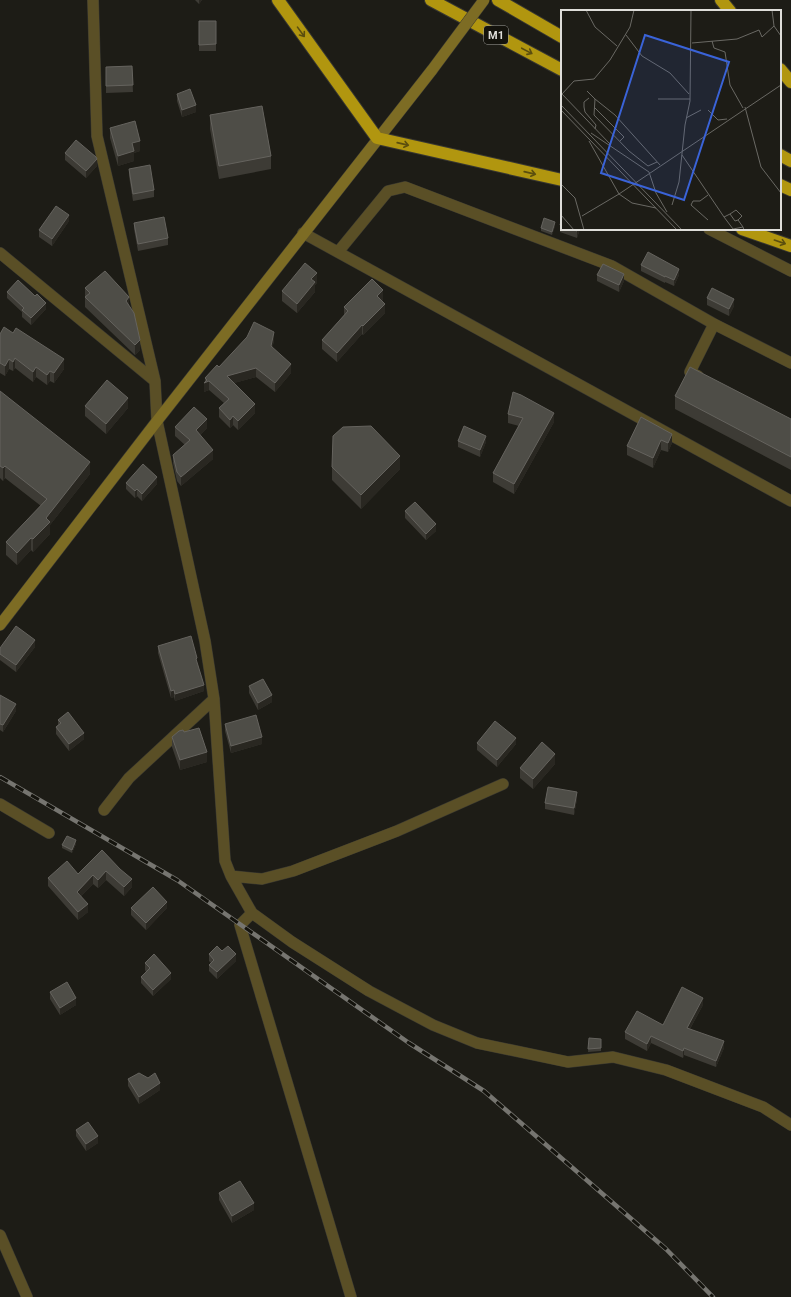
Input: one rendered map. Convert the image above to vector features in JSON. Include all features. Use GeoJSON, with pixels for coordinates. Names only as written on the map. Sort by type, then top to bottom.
{"type":"FeatureCollection","features":[{"type":"Feature","properties":{"kind":"highway"},"geometry":{"type":"LineString","coordinates":[[278,0],[377,138],[561,180]]}},
{"type":"Feature","properties":{"kind":"highway","name":"M1"},"geometry":{"type":"LineString","coordinates":[[431,0],[561,69]]}},
{"type":"Feature","properties":{"kind":"highway","name":"M1"},"geometry":{"type":"LineString","coordinates":[[498,0],[561,36]]}},
{"type":"Feature","properties":{"kind":"highway"},"geometry":{"type":"LineString","coordinates":[[721,0],[729,10]]}},
{"type":"Feature","properties":{"kind":"highway"},"geometry":{"type":"LineString","coordinates":[[781,70],[791,82]]}},
{"type":"Feature","properties":{"kind":"highway"},"geometry":{"type":"LineString","coordinates":[[781,156],[791,161]]}},
{"type":"Feature","properties":{"kind":"highway"},"geometry":{"type":"LineString","coordinates":[[781,185],[791,190]]}},
{"type":"Feature","properties":{"kind":"highway"},"geometry":{"type":"LineString","coordinates":[[745,230],[791,246]]}},
{"type":"Feature","properties":{"kind":"main road"},"geometry":{"type":"LineString","coordinates":[[0,625],[303,233],[432,70],[484,0]]}},
{"type":"Feature","properties":{"kind":"street"},"geometry":{"type":"LineString","coordinates":[[93,0],[97,136],[155,382],[157,421],[205,641],[214,700],[225,861],[231,876],[252,913],[292,942],[369,991],[433,1025],[477,1043],[568,1062],[613,1057],[666,1070],[763,1107],[791,1125]]}},
{"type":"Feature","properties":{"kind":"street"},"geometry":{"type":"LineString","coordinates":[[338,252],[388,191],[405,187],[612,266],[714,324],[791,363]]}},
{"type":"Feature","properties":{"kind":"street"},"geometry":{"type":"LineString","coordinates":[[711,230],[791,271]]}},
{"type":"Feature","properties":{"kind":"street"},"geometry":{"type":"LineString","coordinates":[[303,233],[791,501]]}},
{"type":"Feature","properties":{"kind":"street"},"geometry":{"type":"LineString","coordinates":[[0,253],[155,382]]}},
{"type":"Feature","properties":{"kind":"street"},"geometry":{"type":"LineString","coordinates":[[710,382],[690,372],[714,324]]}},
{"type":"Feature","properties":{"kind":"street"},"geometry":{"type":"LineString","coordinates":[[104,810],[129,778],[214,700]]}},
{"type":"Feature","properties":{"kind":"street"},"geometry":{"type":"LineString","coordinates":[[231,876],[262,879],[293,871],[397,831],[503,784]]}},
{"type":"Feature","properties":{"kind":"street"},"geometry":{"type":"LineString","coordinates":[[0,804],[49,833]]}},
{"type":"Feature","properties":{"kind":"street"},"geometry":{"type":"LineString","coordinates":[[252,913],[240,925],[351,1297]]}},
{"type":"Feature","properties":{"kind":"street"},"geometry":{"type":"LineString","coordinates":[[0,1235],[26,1297]]}},
{"type":"Feature","properties":{"kind":"building"},"geometry":{"type":"Polygon","coordinates":[[[199,21],[216,21],[216,44],[199,45],[199,21]]]}},
{"type":"Feature","properties":{"kind":"building"},"geometry":{"type":"Polygon","coordinates":[[[132,66],[133,85],[106,86],[106,67],[132,66]]]}},
{"type":"Feature","properties":{"kind":"building"},"geometry":{"type":"Polygon","coordinates":[[[190,89],[196,105],[182,110],[177,94],[190,89]]]}},
{"type":"Feature","properties":{"kind":"building"},"geometry":{"type":"Polygon","coordinates":[[[262,106],[271,156],[219,166],[210,115],[262,106]]]}},
{"type":"Feature","properties":{"kind":"building"},"geometry":{"type":"Polygon","coordinates":[[[135,121],[140,141],[132,143],[134,151],[118,156],[110,128],[135,121]]]}},
{"type":"Feature","properties":{"kind":"building"},"geometry":{"type":"Polygon","coordinates":[[[76,140],[97,159],[86,171],[65,153],[76,140]]]}},
{"type":"Feature","properties":{"kind":"building"},"geometry":{"type":"Polygon","coordinates":[[[150,165],[154,190],[133,194],[129,169],[150,165]]]}},
{"type":"Feature","properties":{"kind":"building"},"geometry":{"type":"Polygon","coordinates":[[[56,206],[69,215],[52,239],[39,230],[56,206]]]}},
{"type":"Feature","properties":{"kind":"building"},"geometry":{"type":"Polygon","coordinates":[[[164,217],[168,238],[138,244],[134,223],[164,217]]]}},
{"type":"Feature","properties":{"kind":"building"},"geometry":{"type":"Polygon","coordinates":[[[544,218],[555,222],[552,232],[541,228],[544,218]]]}},
{"type":"Feature","properties":{"kind":"building"},"geometry":{"type":"Polygon","coordinates":[[[648,252],[679,269],[674,280],[641,265],[648,252]]]}},
{"type":"Feature","properties":{"kind":"building"},"geometry":{"type":"Polygon","coordinates":[[[305,263],[317,273],[311,279],[315,282],[297,304],[282,291],[305,263]]]}},
{"type":"Feature","properties":{"kind":"building"},"geometry":{"type":"Polygon","coordinates":[[[603,264],[624,274],[619,285],[597,275],[603,264]]]}},
{"type":"Feature","properties":{"kind":"building"},"geometry":{"type":"Polygon","coordinates":[[[105,271],[129,297],[126,301],[134,313],[140,340],[135,345],[85,297],[90,293],[85,288],[105,271]]]}},
{"type":"Feature","properties":{"kind":"building"},"geometry":{"type":"Polygon","coordinates":[[[372,279],[383,290],[377,296],[385,304],[363,326],[362,325],[337,353],[322,340],[348,311],[344,307],[372,279]]]}},
{"type":"Feature","properties":{"kind":"building"},"geometry":{"type":"Polygon","coordinates":[[[18,280],[35,296],[37,294],[46,303],[31,318],[22,310],[24,308],[7,292],[18,280]]]}},
{"type":"Feature","properties":{"kind":"building"},"geometry":{"type":"Polygon","coordinates":[[[712,288],[734,299],[729,309],[707,298],[712,288]]]}},
{"type":"Feature","properties":{"kind":"building"},"geometry":{"type":"Polygon","coordinates":[[[254,322],[274,332],[271,346],[291,364],[275,383],[256,368],[227,376],[255,404],[238,421],[233,416],[230,420],[219,408],[229,399],[209,381],[204,383],[207,380],[205,378],[217,365],[219,367],[247,337],[254,322]]]}},
{"type":"Feature","properties":{"kind":"building"},"geometry":{"type":"Polygon","coordinates":[[[4,327],[13,333],[16,328],[64,359],[54,373],[50,371],[47,375],[36,367],[33,372],[15,358],[13,362],[9,359],[5,366],[0,363],[0,334],[4,327]]]}},
{"type":"Feature","properties":{"kind":"building"},"geometry":{"type":"Polygon","coordinates":[[[690,367],[791,419],[791,457],[675,396],[690,367]]]}},
{"type":"Feature","properties":{"kind":"building"},"geometry":{"type":"Polygon","coordinates":[[[107,380],[128,398],[106,424],[85,406],[107,380]]]}},
{"type":"Feature","properties":{"kind":"building"},"geometry":{"type":"Polygon","coordinates":[[[0,391],[90,462],[46,518],[50,522],[33,539],[31,538],[17,553],[6,542],[47,499],[5,466],[3,468],[0,466],[0,391]]]}},
{"type":"Feature","properties":{"kind":"building"},"geometry":{"type":"Polygon","coordinates":[[[513,392],[554,413],[514,484],[493,473],[523,418],[508,414],[513,392]]]}},
{"type":"Feature","properties":{"kind":"building"},"geometry":{"type":"Polygon","coordinates":[[[194,407],[207,419],[196,430],[213,450],[181,477],[177,472],[173,455],[190,440],[175,427],[194,407]]]}},
{"type":"Feature","properties":{"kind":"building"},"geometry":{"type":"Polygon","coordinates":[[[641,417],[672,434],[668,443],[661,440],[653,458],[627,446],[641,417]]]}},
{"type":"Feature","properties":{"kind":"building"},"geometry":{"type":"Polygon","coordinates":[[[371,426],[400,456],[361,495],[332,467],[333,436],[343,427],[371,426]]]}},
{"type":"Feature","properties":{"kind":"building"},"geometry":{"type":"Polygon","coordinates":[[[464,426],[486,436],[480,450],[458,441],[464,426]]]}},
{"type":"Feature","properties":{"kind":"building"},"geometry":{"type":"Polygon","coordinates":[[[143,464],[157,477],[142,494],[137,489],[135,491],[126,483],[143,464]]]}},
{"type":"Feature","properties":{"kind":"building"},"geometry":{"type":"Polygon","coordinates":[[[415,502],[436,524],[426,534],[405,511],[415,502]]]}},
{"type":"Feature","properties":{"kind":"building"},"geometry":{"type":"Polygon","coordinates":[[[16,626],[35,640],[16,665],[0,654],[0,648],[16,626]]]}},
{"type":"Feature","properties":{"kind":"building"},"geometry":{"type":"Polygon","coordinates":[[[191,636],[204,685],[175,694],[174,690],[171,691],[158,646],[191,636]]]}},
{"type":"Feature","properties":{"kind":"building"},"geometry":{"type":"Polygon","coordinates":[[[263,679],[272,695],[258,703],[249,686],[263,679]]]}},
{"type":"Feature","properties":{"kind":"building"},"geometry":{"type":"Polygon","coordinates":[[[0,695],[16,704],[3,725],[0,724],[0,695]]]}},
{"type":"Feature","properties":{"kind":"building"},"geometry":{"type":"Polygon","coordinates":[[[68,712],[84,733],[69,744],[56,727],[61,723],[58,720],[68,712]]]}},
{"type":"Feature","properties":{"kind":"building"},"geometry":{"type":"Polygon","coordinates":[[[256,715],[262,737],[231,746],[225,724],[256,715]]]}},
{"type":"Feature","properties":{"kind":"building"},"geometry":{"type":"Polygon","coordinates":[[[495,721],[516,738],[497,760],[477,743],[495,721]]]}},
{"type":"Feature","properties":{"kind":"building"},"geometry":{"type":"Polygon","coordinates":[[[199,728],[207,752],[180,760],[172,737],[179,731],[183,730],[184,732],[199,728]]]}},
{"type":"Feature","properties":{"kind":"building"},"geometry":{"type":"Polygon","coordinates":[[[542,742],[555,754],[533,779],[520,768],[542,742]]]}},
{"type":"Feature","properties":{"kind":"building"},"geometry":{"type":"Polygon","coordinates":[[[548,787],[577,792],[574,808],[545,803],[548,787]]]}},
{"type":"Feature","properties":{"kind":"building"},"geometry":{"type":"Polygon","coordinates":[[[67,836],[76,840],[72,850],[62,845],[67,836]]]}},
{"type":"Feature","properties":{"kind":"building"},"geometry":{"type":"Polygon","coordinates":[[[102,850],[132,879],[124,887],[106,871],[98,880],[93,875],[77,892],[88,904],[78,912],[48,878],[67,861],[78,874],[102,850]]]}},
{"type":"Feature","properties":{"kind":"building"},"geometry":{"type":"Polygon","coordinates":[[[153,887],[167,902],[146,923],[131,908],[153,887]]]}},
{"type":"Feature","properties":{"kind":"building"},"geometry":{"type":"Polygon","coordinates":[[[217,946],[222,951],[228,946],[236,954],[217,972],[209,965],[214,960],[209,954],[217,946]]]}},
{"type":"Feature","properties":{"kind":"building"},"geometry":{"type":"Polygon","coordinates":[[[154,954],[171,973],[153,990],[141,977],[150,968],[145,963],[154,954]]]}},
{"type":"Feature","properties":{"kind":"building"},"geometry":{"type":"Polygon","coordinates":[[[67,982],[76,998],[60,1008],[50,992],[67,982]]]}},
{"type":"Feature","properties":{"kind":"building"},"geometry":{"type":"Polygon","coordinates":[[[682,987],[703,998],[687,1028],[724,1041],[716,1061],[684,1048],[683,1051],[651,1036],[647,1044],[625,1032],[637,1011],[663,1025],[682,987]]]}},
{"type":"Feature","properties":{"kind":"building"},"geometry":{"type":"Polygon","coordinates":[[[589,1038],[601,1039],[601,1048],[588,1049],[589,1038]]]}},
{"type":"Feature","properties":{"kind":"building"},"geometry":{"type":"Polygon","coordinates":[[[139,1073],[148,1078],[155,1073],[160,1083],[139,1097],[128,1079],[139,1073]]]}},
{"type":"Feature","properties":{"kind":"building"},"geometry":{"type":"Polygon","coordinates":[[[88,1122],[98,1136],[86,1144],[76,1130],[88,1122]]]}},
{"type":"Feature","properties":{"kind":"building"},"geometry":{"type":"Polygon","coordinates":[[[240,1181],[254,1203],[232,1216],[219,1193],[240,1181]]]}},
{"type":"Feature","properties":{"kind":"railway"},"geometry":{"type":"LineString","coordinates":[[0,777],[177,880],[409,1043],[484,1091],[666,1249],[713,1297]]}}]}
